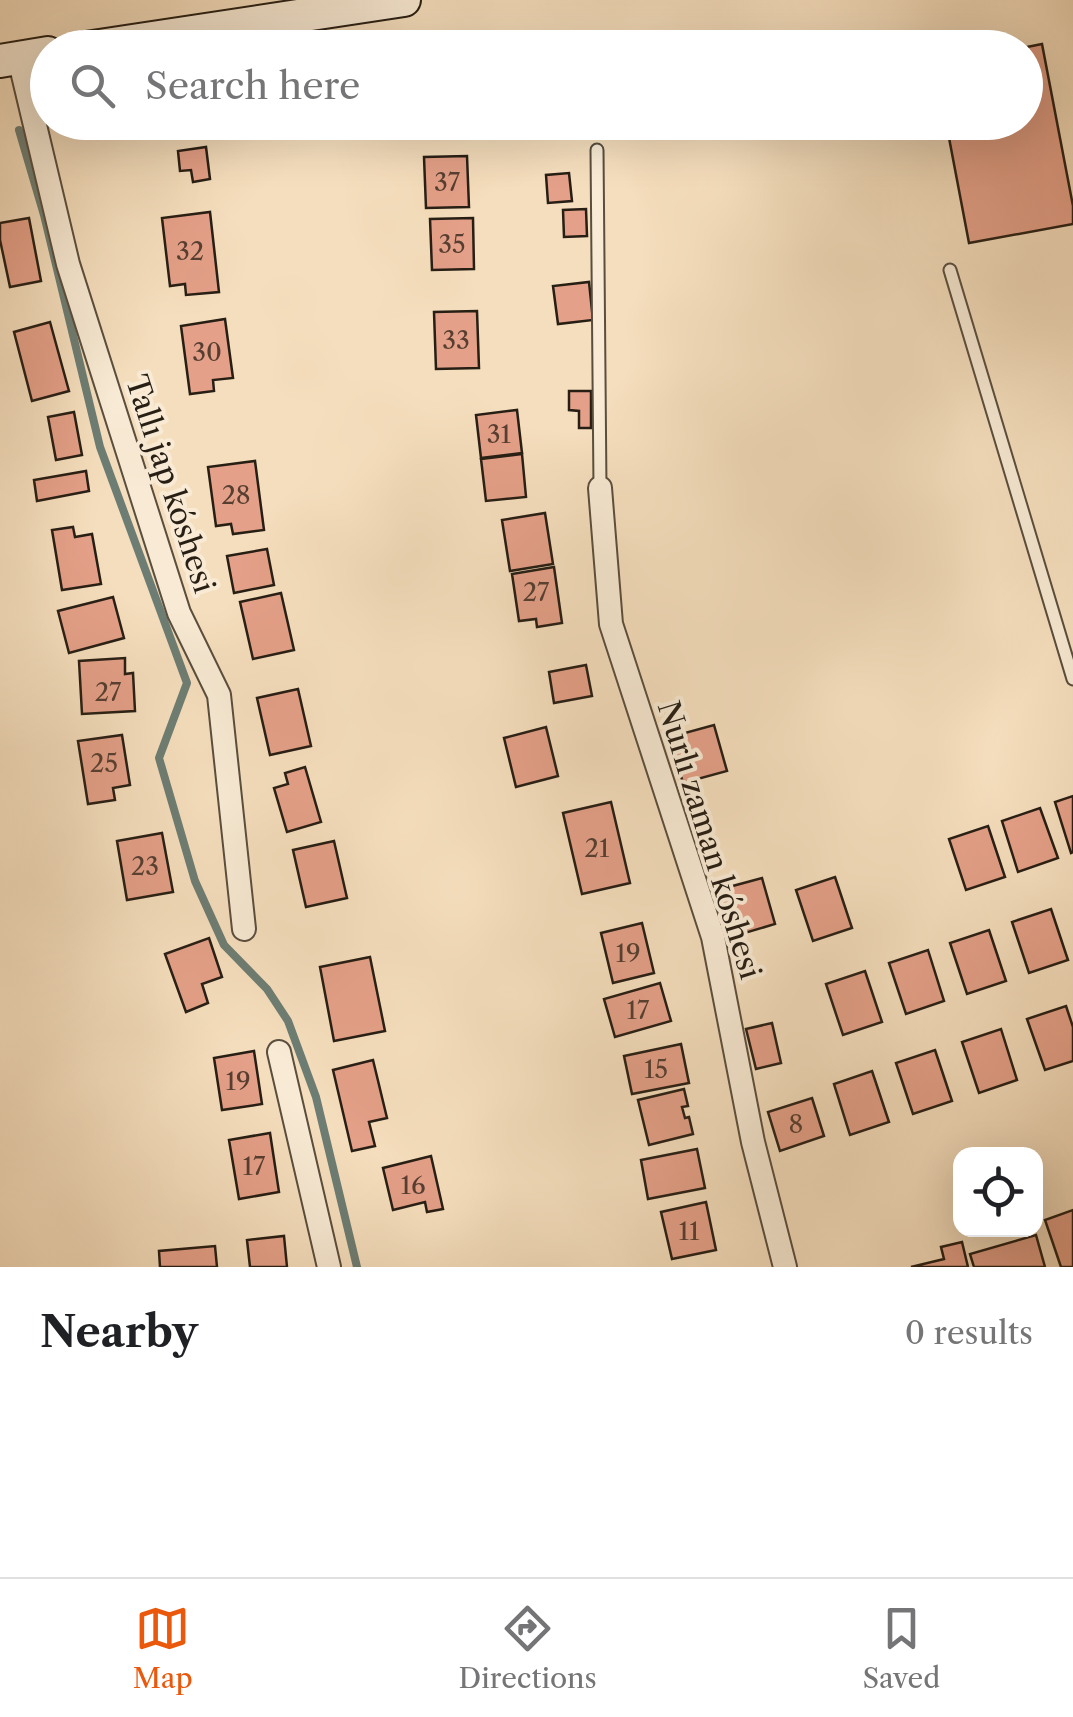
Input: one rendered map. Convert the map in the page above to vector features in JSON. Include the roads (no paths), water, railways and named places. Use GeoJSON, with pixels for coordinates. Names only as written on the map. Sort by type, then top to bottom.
{"type":"FeatureCollection","features":[{"type":"Feature","properties":{"kind":"main road"},"geometry":{"type":"LineString","coordinates":[[205,30],[404,0]]}},
{"type":"Feature","properties":{"kind":"street","name":"Tallı jap kóshesi"},"geometry":{"type":"LineString","coordinates":[[22,57],[30,93]]}},
{"type":"Feature","properties":{"kind":"street","name":"Tallı jap kóshesi"},"geometry":{"type":"LineString","coordinates":[[40,140],[68,264],[179,613],[219,695],[244,930]]}},
{"type":"Feature","properties":{"kind":"street","name":"Nurlı zaman kóshesi"},"geometry":{"type":"LineString","coordinates":[[600,488],[610,624],[713,936],[753,1142],[785,1267]]}},
{"type":"Feature","properties":{"kind":"street"},"geometry":{"type":"LineString","coordinates":[[279,1052],[329,1267]]}},
{"type":"Feature","properties":{"kind":"lane"},"geometry":{"type":"LineString","coordinates":[[597,150],[600,488]]}},
{"type":"Feature","properties":{"kind":"lane"},"geometry":{"type":"LineString","coordinates":[[950,270],[1073,679]]}},
{"type":"Feature","properties":{"kind":"lane"},"geometry":{"type":"LineString","coordinates":[[1060,634],[1073,630]]}},
{"type":"Feature","properties":{"kind":"waterway"},"geometry":{"type":"LineString","coordinates":[[19,130],[44,215],[100,447],[187,683],[159,758],[195,881],[224,945],[267,989],[288,1021],[316,1097],[357,1267]]}}]}
